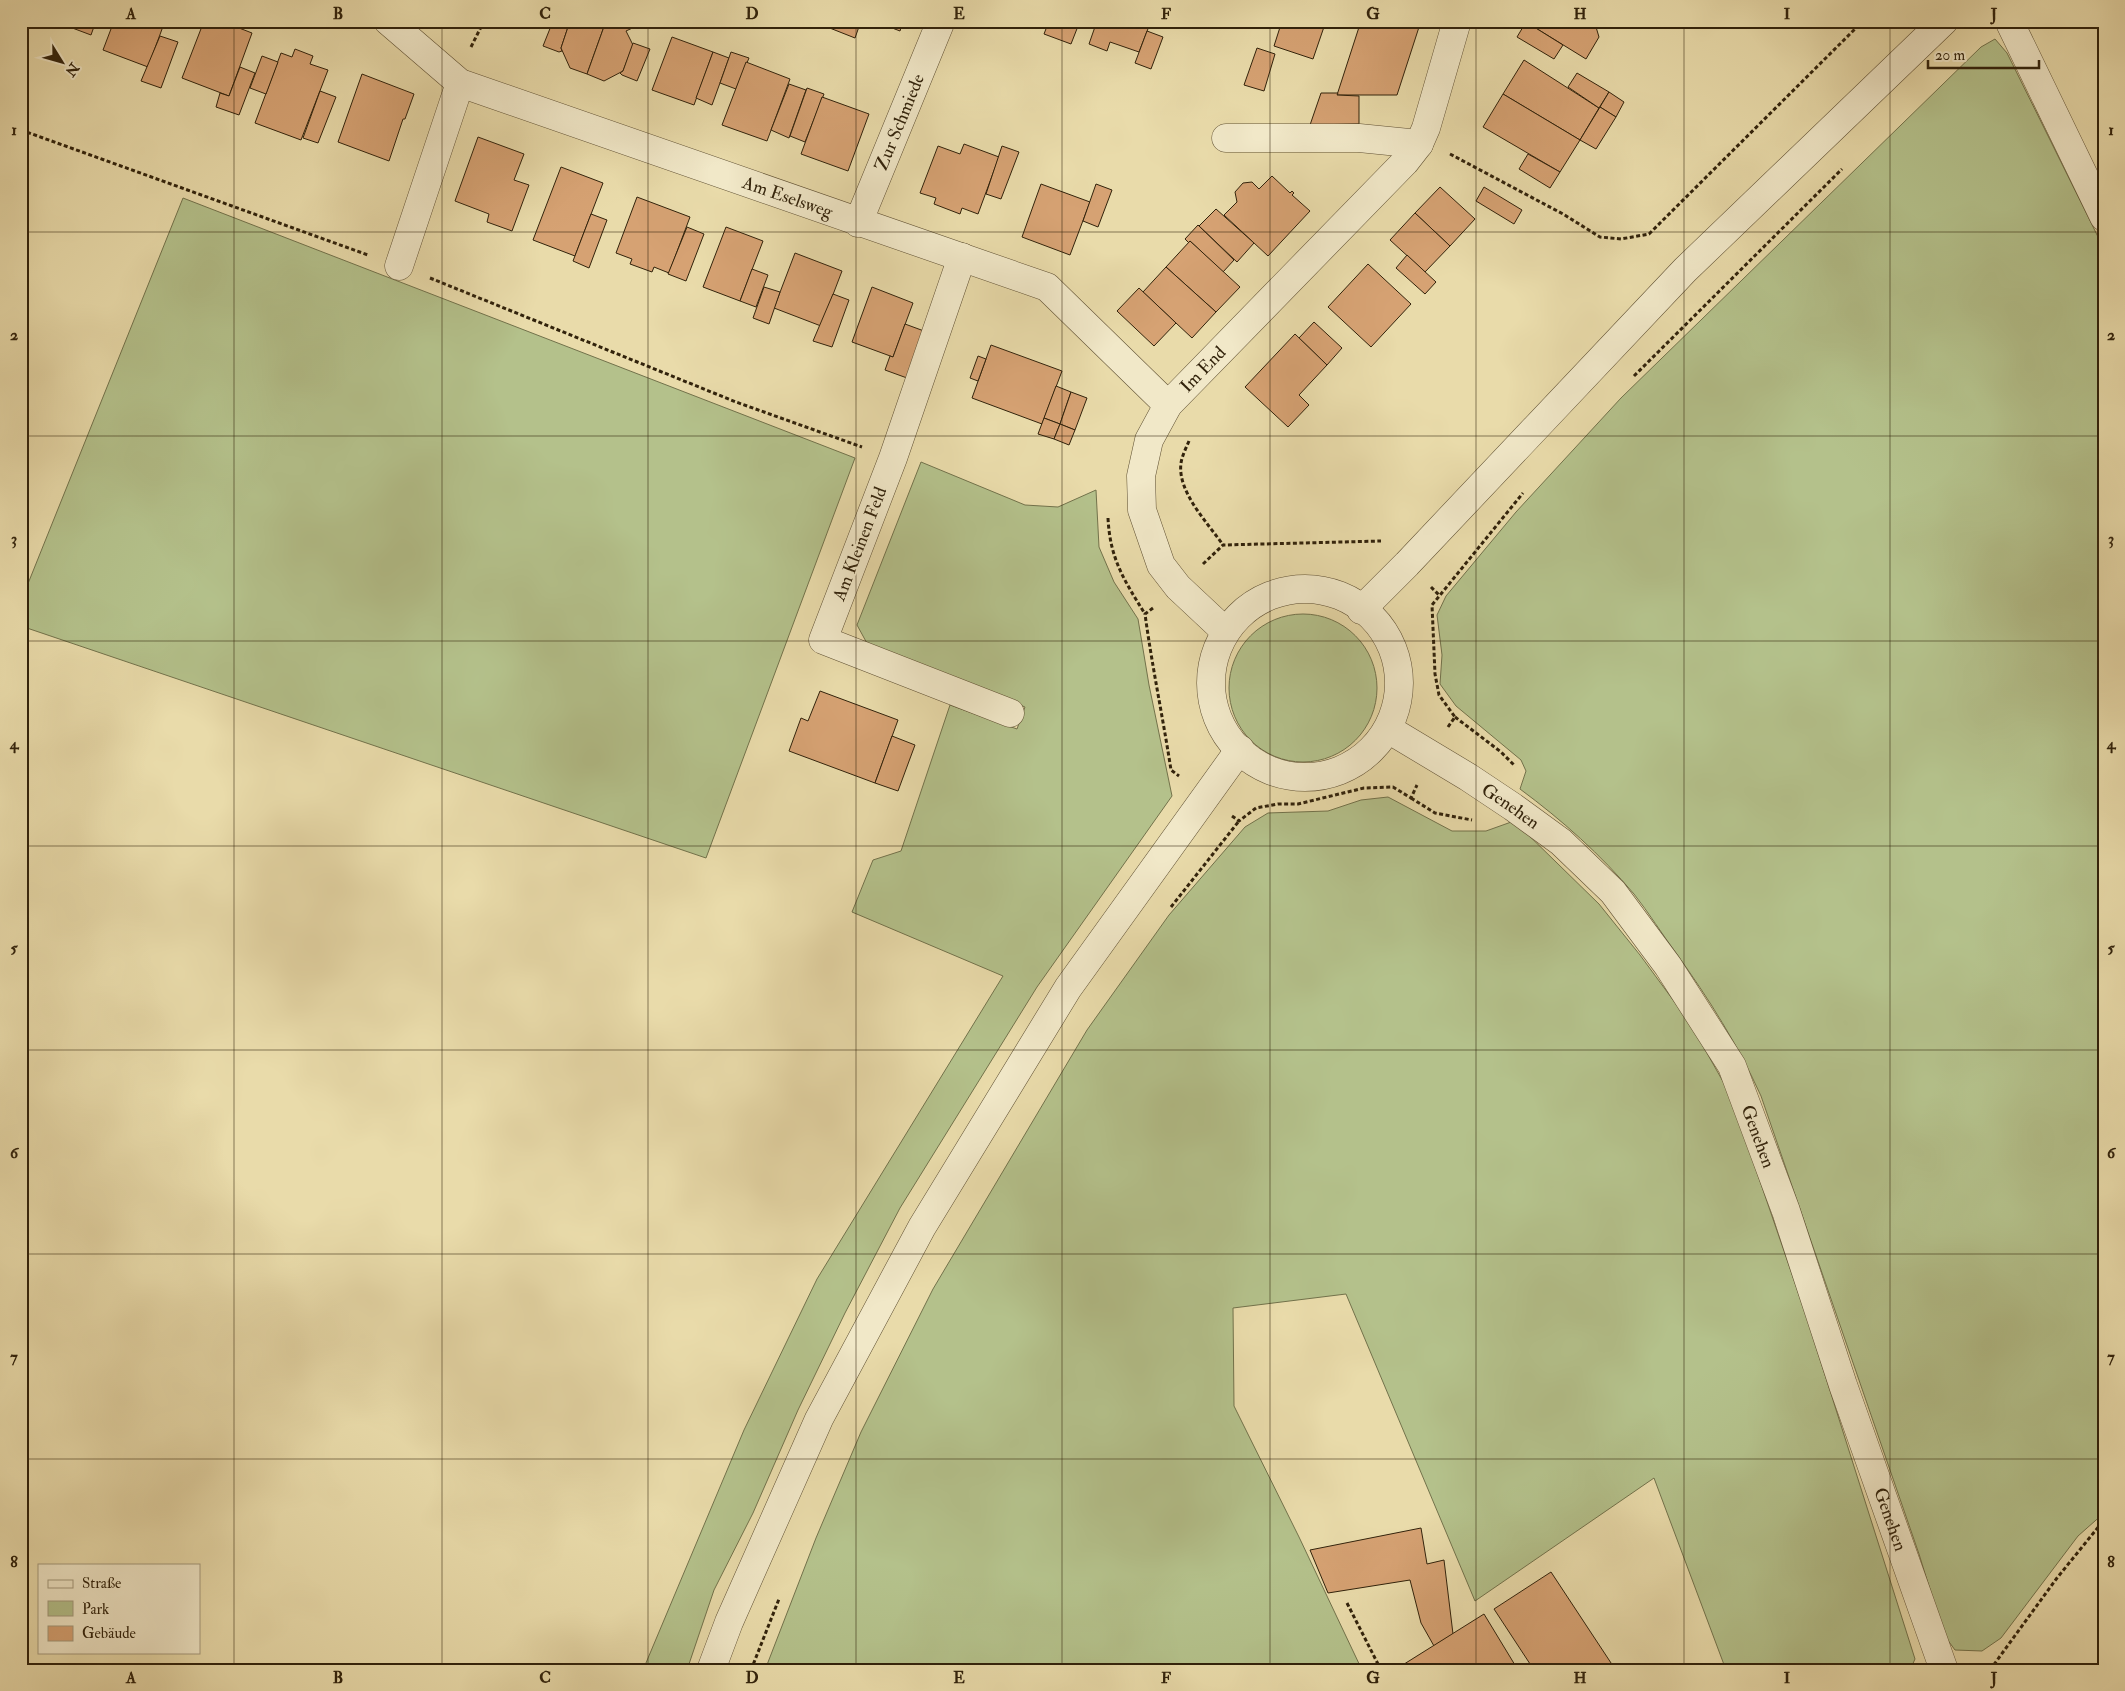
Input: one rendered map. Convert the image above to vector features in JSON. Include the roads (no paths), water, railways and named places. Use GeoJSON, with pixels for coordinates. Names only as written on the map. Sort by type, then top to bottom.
{"type":"FeatureCollection","features":[{"type":"Feature","properties":{"kind":"street","name":"Am Eselsweg"},"geometry":{"type":"LineString","coordinates":[[388,21],[460,83],[1047,288],[1168,405]]}},
{"type":"Feature","properties":{"kind":"street","name":"Zur Schmiede"},"geometry":{"type":"LineString","coordinates":[[858,223],[941,21]]}},
{"type":"Feature","properties":{"kind":"street","name":"Im End"},"geometry":{"type":"LineString","coordinates":[[1226,630],[1178,587],[1161,565],[1142,510],[1141,476],[1149,440],[1168,405],[1406,162],[1419,144],[1426,128],[1457,21]]}},
{"type":"Feature","properties":{"kind":"street"},"geometry":{"type":"LineString","coordinates":[[1361,610],[1407,564],[1685,270],[1944,21]]}},
{"type":"Feature","properties":{"kind":"street"},"geometry":{"type":"LineString","coordinates":[[2009,21],[2104,217]]}},
{"type":"Feature","properties":{"kind":"street"},"geometry":{"type":"LineString","coordinates":[[399,266],[460,83]]}},
{"type":"Feature","properties":{"kind":"street"},"geometry":{"type":"LineString","coordinates":[[1226,138],[1359,138],[1419,144]]}},
{"type":"Feature","properties":{"kind":"street","name":"Am Kleinen Feld"},"geometry":{"type":"LineString","coordinates":[[962,257],[893,458],[823,640],[1010,713]]}},
{"type":"Feature","properties":{"kind":"street"},"geometry":{"type":"LineString","coordinates":[[1307,588],[1336,595],[1361,610],[1384,633],[1395,655],[1399,680],[1397,706],[1388,730],[1376,746],[1362,760],[1344,769],[1325,775],[1305,777],[1285,774],[1267,768],[1240,749],[1228,736],[1216,715],[1210,692],[1211,668],[1215,653],[1226,630],[1251,604],[1278,591],[1307,588]]}},
{"type":"Feature","properties":{"kind":"street","name":"Genehen"},"geometry":{"type":"LineString","coordinates":[[1388,730],[1514,807],[1561,842],[1613,892],[1668,966],[1732,1066],[1786,1211],[1843,1385],[1944,1670]]}},
{"type":"Feature","properties":{"kind":"street"},"geometry":{"type":"LineString","coordinates":[[711,1670],[729,1622],[819,1419],[922,1227],[1068,988],[1204,796],[1240,749]]}}]}
